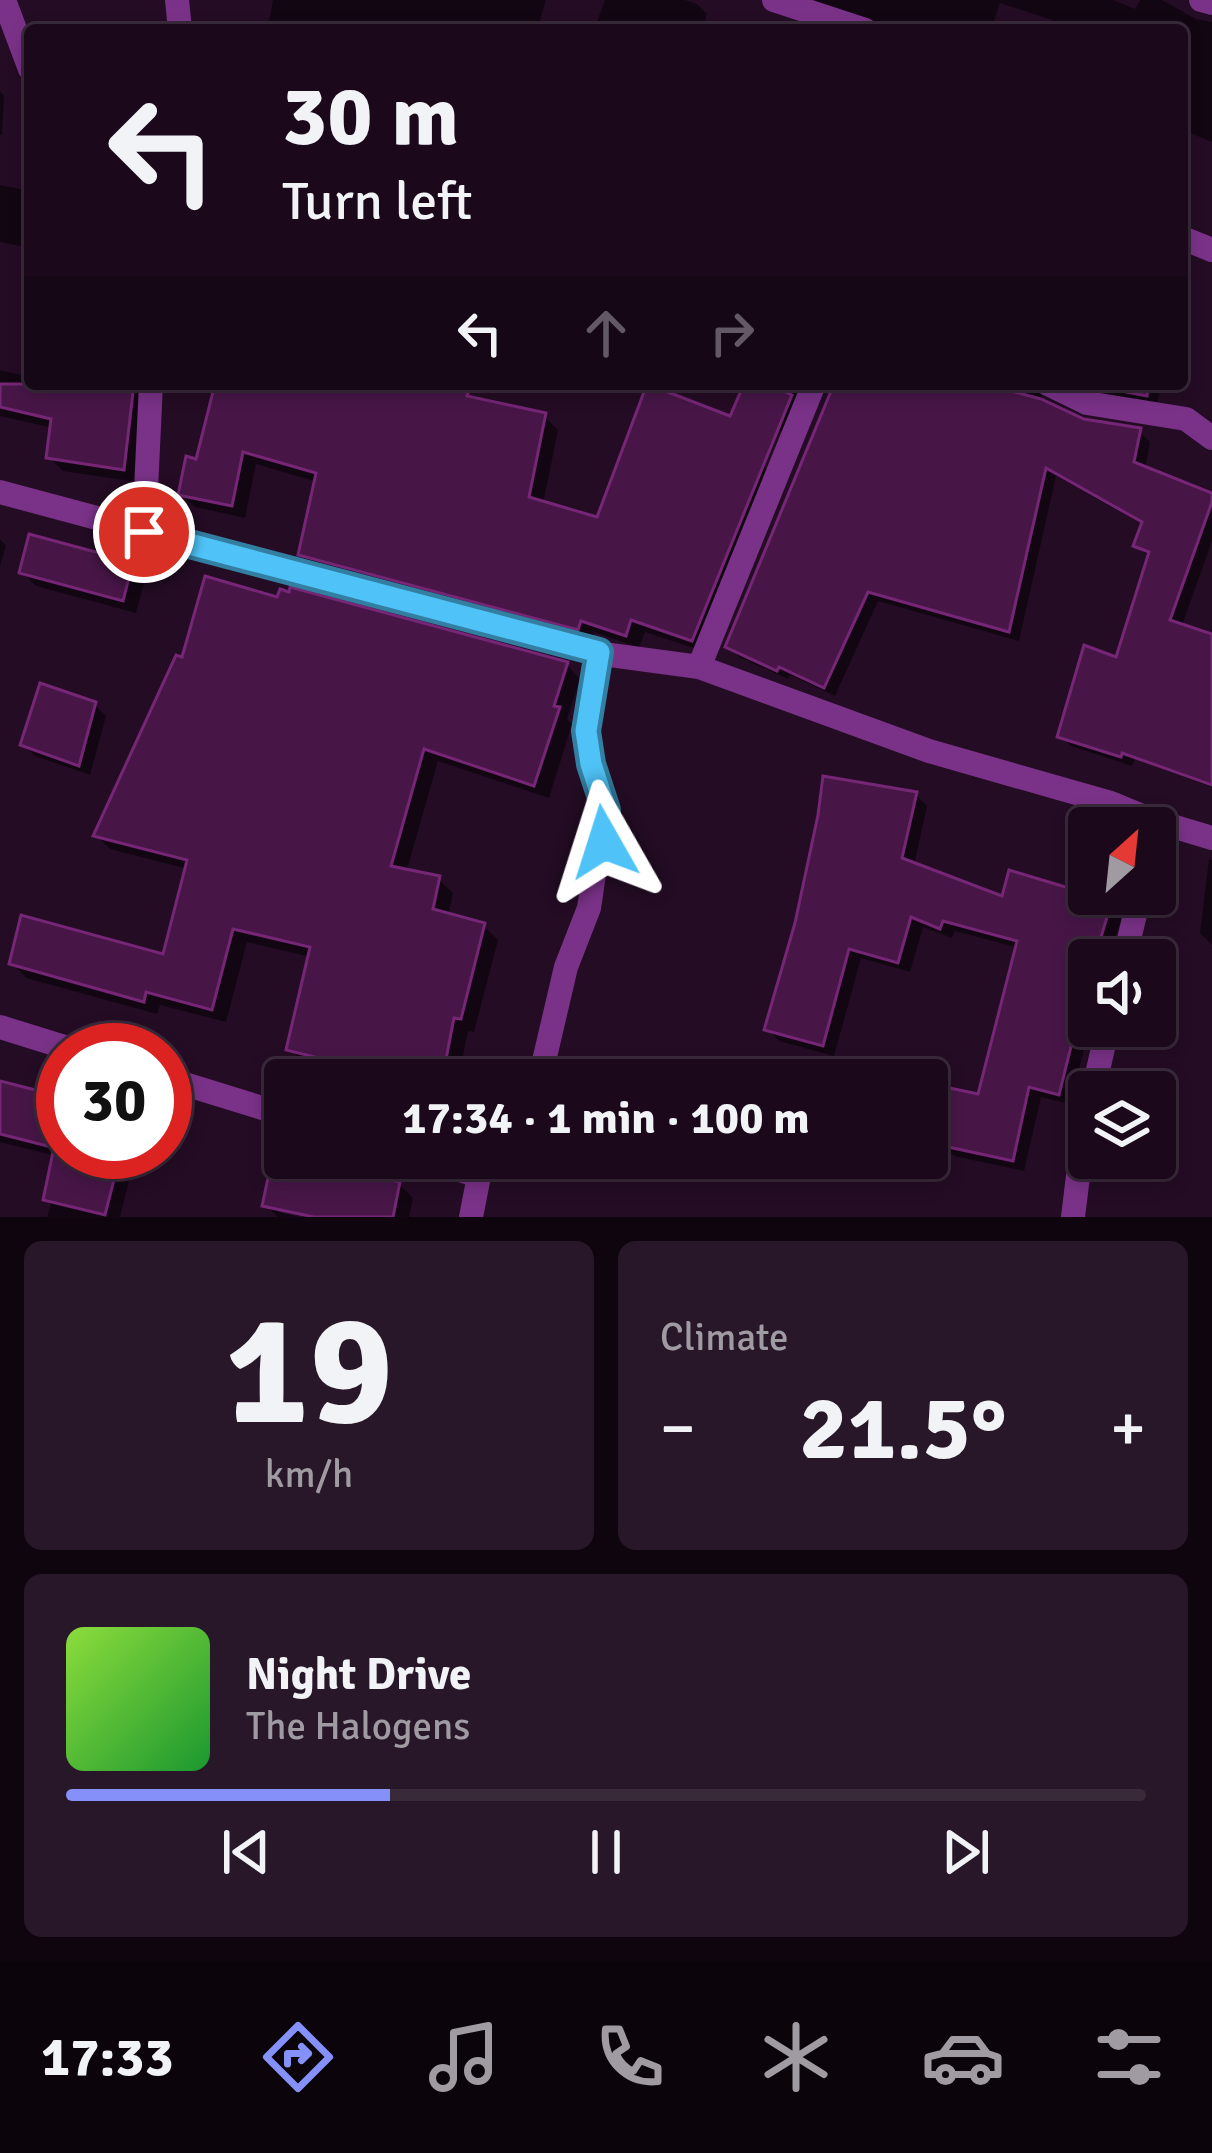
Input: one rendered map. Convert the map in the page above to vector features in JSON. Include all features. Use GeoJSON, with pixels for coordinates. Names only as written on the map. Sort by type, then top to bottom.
{"type":"FeatureCollection","features":[{"type":"Feature","properties":{"kind":"street"},"geometry":{"type":"LineString","coordinates":[[4,0],[24,54]]}},
{"type":"Feature","properties":{"kind":"street"},"geometry":{"type":"LineString","coordinates":[[774,0],[847,24]]}},
{"type":"Feature","properties":{"kind":"street"},"geometry":{"type":"LineString","coordinates":[[1201,0],[1212,4]]}},
{"type":"Feature","properties":{"kind":"street"},"geometry":{"type":"LineString","coordinates":[[144,532],[151,390]]}},
{"type":"Feature","properties":{"kind":"street"},"geometry":{"type":"LineString","coordinates":[[699,667],[812,390]]}},
{"type":"Feature","properties":{"kind":"street"},"geometry":{"type":"LineString","coordinates":[[1061,390],[1088,403],[1186,419],[1212,438]]}},
{"type":"Feature","properties":{"kind":"street"},"geometry":{"type":"LineString","coordinates":[[0,492],[599,652],[699,667],[929,751],[1119,807]]}},
{"type":"Feature","properties":{"kind":"street"},"geometry":{"type":"LineString","coordinates":[[544,1059],[566,967],[590,908],[604,842],[606,810],[586,731],[599,652]]}},
{"type":"Feature","properties":{"kind":"street"},"geometry":{"type":"LineString","coordinates":[[1176,830],[1212,838]]}},
{"type":"Feature","properties":{"kind":"street"},"geometry":{"type":"LineString","coordinates":[[0,1027],[36,1038]]}},
{"type":"Feature","properties":{"kind":"street"},"geometry":{"type":"LineString","coordinates":[[192,1086],[264,1109]]}},
{"type":"Feature","properties":{"kind":"street"},"geometry":{"type":"LineString","coordinates":[[471,1217],[481,1179]]}},
{"type":"Feature","properties":{"kind":"street"},"geometry":{"type":"LineString","coordinates":[[1073,1217],[1078,1179]]}},
{"type":"Feature","properties":{"kind":"building"},"geometry":{"type":"Polygon","coordinates":[[[0,384],[24,384],[24,390],[133,390],[124,470],[46,458],[51,419],[0,407],[0,384]]]}},
{"type":"Feature","properties":{"kind":"building"},"geometry":{"type":"Polygon","coordinates":[[[213,390],[469,390],[467,396],[546,413],[529,497],[597,517],[645,390],[663,390],[730,416],[741,390],[781,390],[792,395],[692,641],[631,620],[626,636],[581,621],[578,630],[298,555],[316,473],[243,452],[232,506],[178,495],[186,456],[196,459],[213,390]]]}},
{"type":"Feature","properties":{"kind":"building"},"geometry":{"type":"Polygon","coordinates":[[[832,390],[1007,390],[1041,399],[1084,419],[1141,428],[1134,462],[1212,493],[1170,620],[1212,634],[1212,785],[1122,753],[1121,757],[1057,737],[1084,645],[1116,657],[1149,552],[1133,546],[1142,522],[1046,468],[1009,632],[868,592],[824,688],[725,647],[832,390]]]}},
{"type":"Feature","properties":{"kind":"building"},"geometry":{"type":"Polygon","coordinates":[[[1116,390],[1148,390],[1147,396],[1116,390]]]}},
{"type":"Feature","properties":{"kind":"building"},"geometry":{"type":"Polygon","coordinates":[[[29,534],[133,562],[123,601],[19,573],[29,534]]]}},
{"type":"Feature","properties":{"kind":"building"},"geometry":{"type":"Polygon","coordinates":[[[205,576],[277,597],[280,589],[289,592],[290,587],[568,662],[554,706],[560,707],[534,786],[424,749],[391,866],[440,876],[433,909],[485,923],[461,1019],[454,1018],[446,1059],[322,1059],[286,1050],[310,947],[233,929],[212,1010],[146,992],[144,1002],[9,964],[21,915],[163,954],[187,860],[93,836],[176,655],[182,657],[205,576]]]}},
{"type":"Feature","properties":{"kind":"building"},"geometry":{"type":"Polygon","coordinates":[[[40,683],[96,702],[79,766],[20,745],[40,683]]]}},
{"type":"Feature","properties":{"kind":"building"},"geometry":{"type":"Polygon","coordinates":[[[823,776],[917,792],[902,858],[1002,896],[1009,870],[1068,888],[1068,915],[1108,915],[1100,939],[1068,939],[1071,1047],[1059,1095],[1029,1087],[1013,1161],[948,1147],[948,1098],[950,1088],[978,1094],[1017,941],[943,921],[940,929],[911,917],[898,963],[849,949],[823,1046],[764,1030],[795,923],[823,776]]]}},
{"type":"Feature","properties":{"kind":"building"},"geometry":{"type":"Polygon","coordinates":[[[0,1081],[36,1090],[36,1143],[0,1134],[0,1081]]]}},
{"type":"Feature","properties":{"kind":"building"},"geometry":{"type":"Polygon","coordinates":[[[47,1179],[114,1179],[105,1215],[43,1200],[47,1179]]]}},
{"type":"Feature","properties":{"kind":"building"},"geometry":{"type":"Polygon","coordinates":[[[268,1179],[400,1182],[393,1217],[314,1217],[262,1206],[268,1179]]]}},
{"type":"Feature","properties":{"kind":"route"},"geometry":{"type":"LineString","coordinates":[[144,532],[599,652],[586,731],[606,810],[604,842]]}}]}
